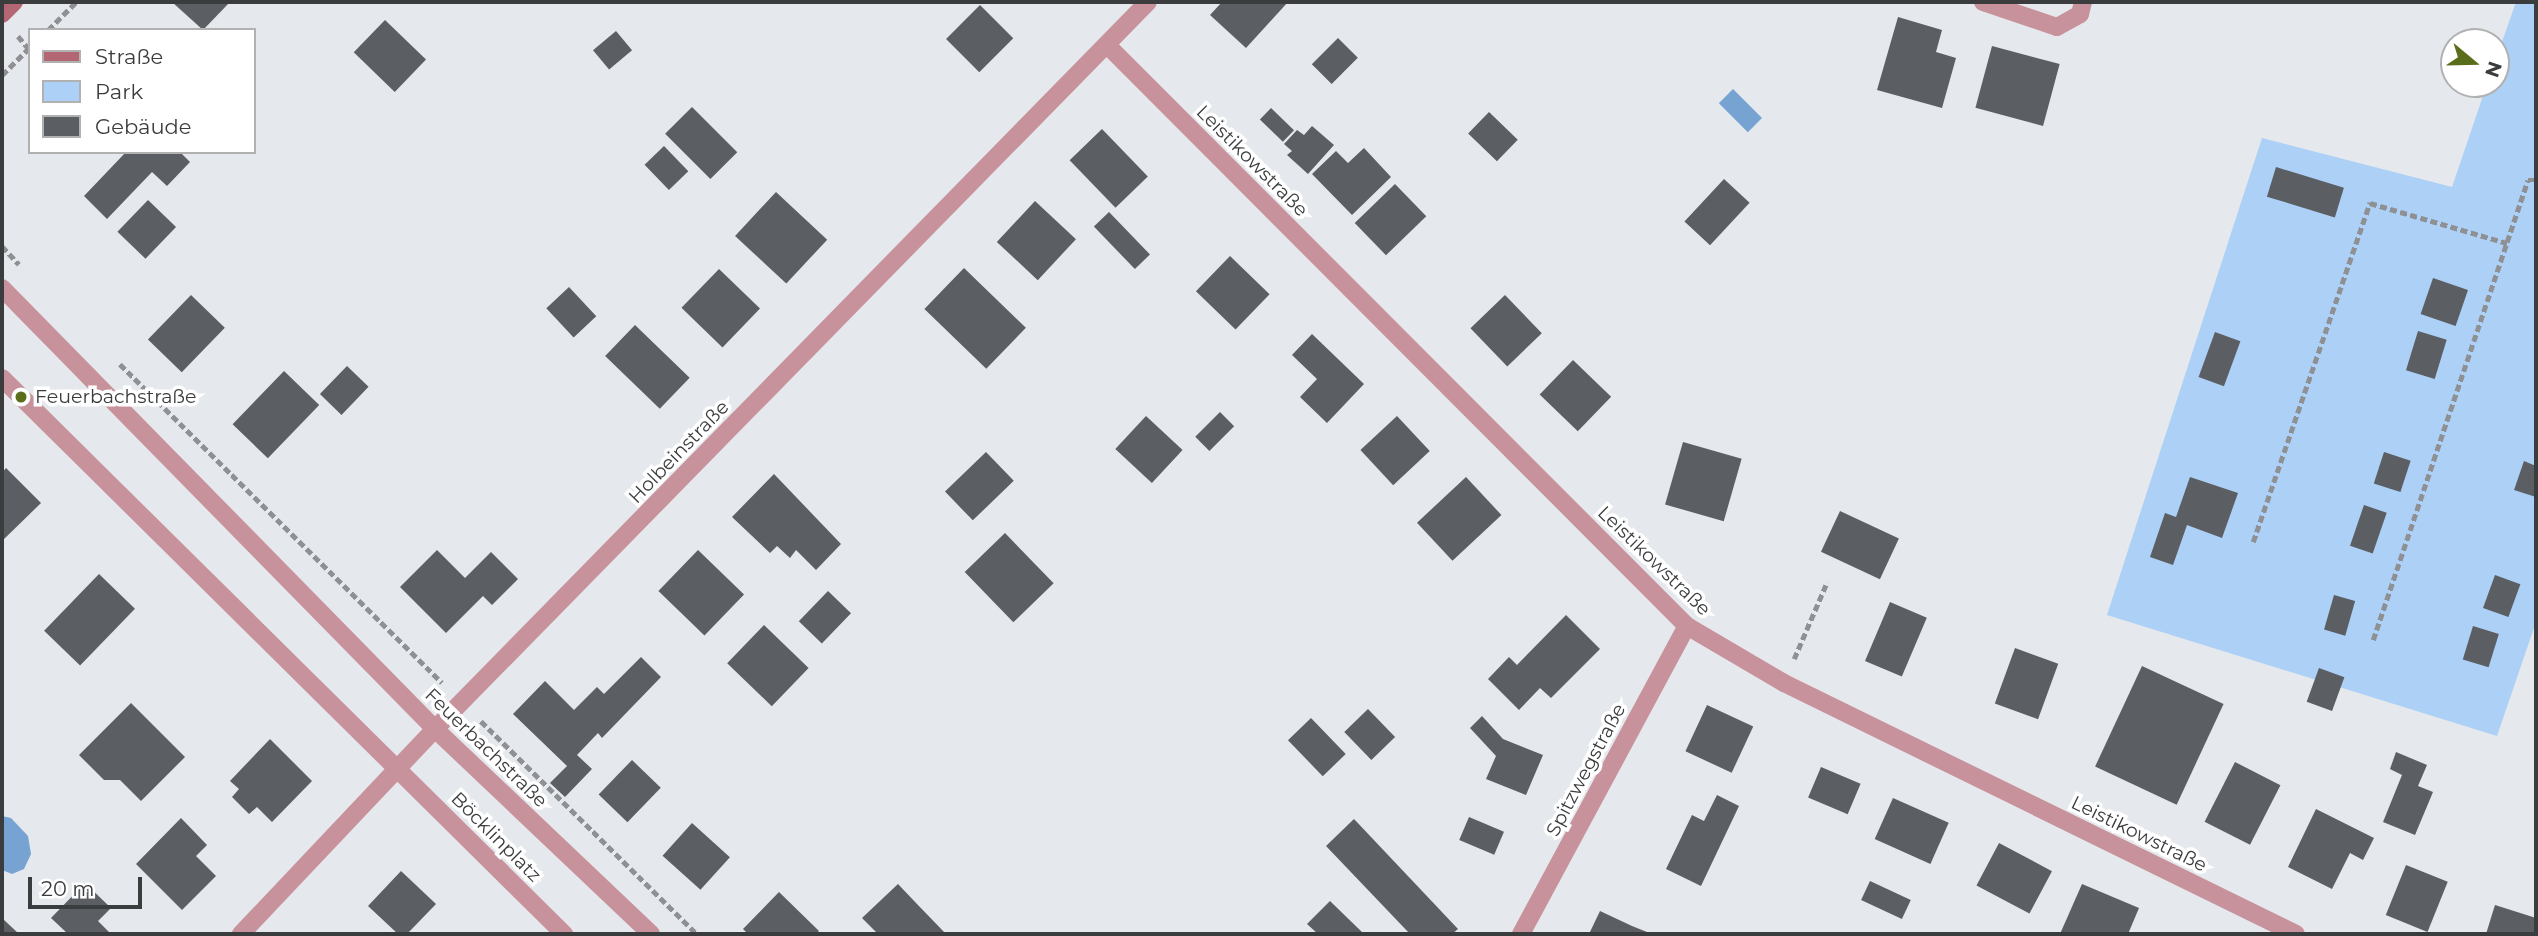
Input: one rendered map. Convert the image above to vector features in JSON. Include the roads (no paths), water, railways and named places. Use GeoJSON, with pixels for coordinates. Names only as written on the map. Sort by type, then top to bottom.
{"type":"FeatureCollection","features":[{"type":"Feature","properties":{"kind":"main road"},"geometry":{"type":"LineString","coordinates":[[2,14],[14,2]]}},
{"type":"Feature","properties":{"kind":"street","name":"Holbeinstraße"},"geometry":{"type":"LineString","coordinates":[[241,934],[435,729],[1148,2]]}},
{"type":"Feature","properties":{"kind":"street"},"geometry":{"type":"LineString","coordinates":[[1983,2],[2057,27],[2080,13],[2083,2]]}},
{"type":"Feature","properties":{"kind":"street","name":"Leistikowstraße"},"geometry":{"type":"LineString","coordinates":[[1107,45],[1687,626],[1784,683],[2296,934]]}},
{"type":"Feature","properties":{"kind":"street","name":"Feuerbachstraße"},"geometry":{"type":"LineString","coordinates":[[2,289],[435,729],[651,934]]}},
{"type":"Feature","properties":{"kind":"street"},"geometry":{"type":"LineString","coordinates":[[2,378],[398,770]]}},
{"type":"Feature","properties":{"kind":"street","name":"Spitzwegstraße"},"geometry":{"type":"LineString","coordinates":[[1521,934],[1687,626]]}},
{"type":"Feature","properties":{"kind":"street","name":"Böcklinplatz"},"geometry":{"type":"LineString","coordinates":[[398,770],[564,934]]}},
{"type":"Feature","properties":{"kind":"place","name":"Feuerbachstraße"},"geometry":{"type":"Point","coordinates":[21,397]}}]}
